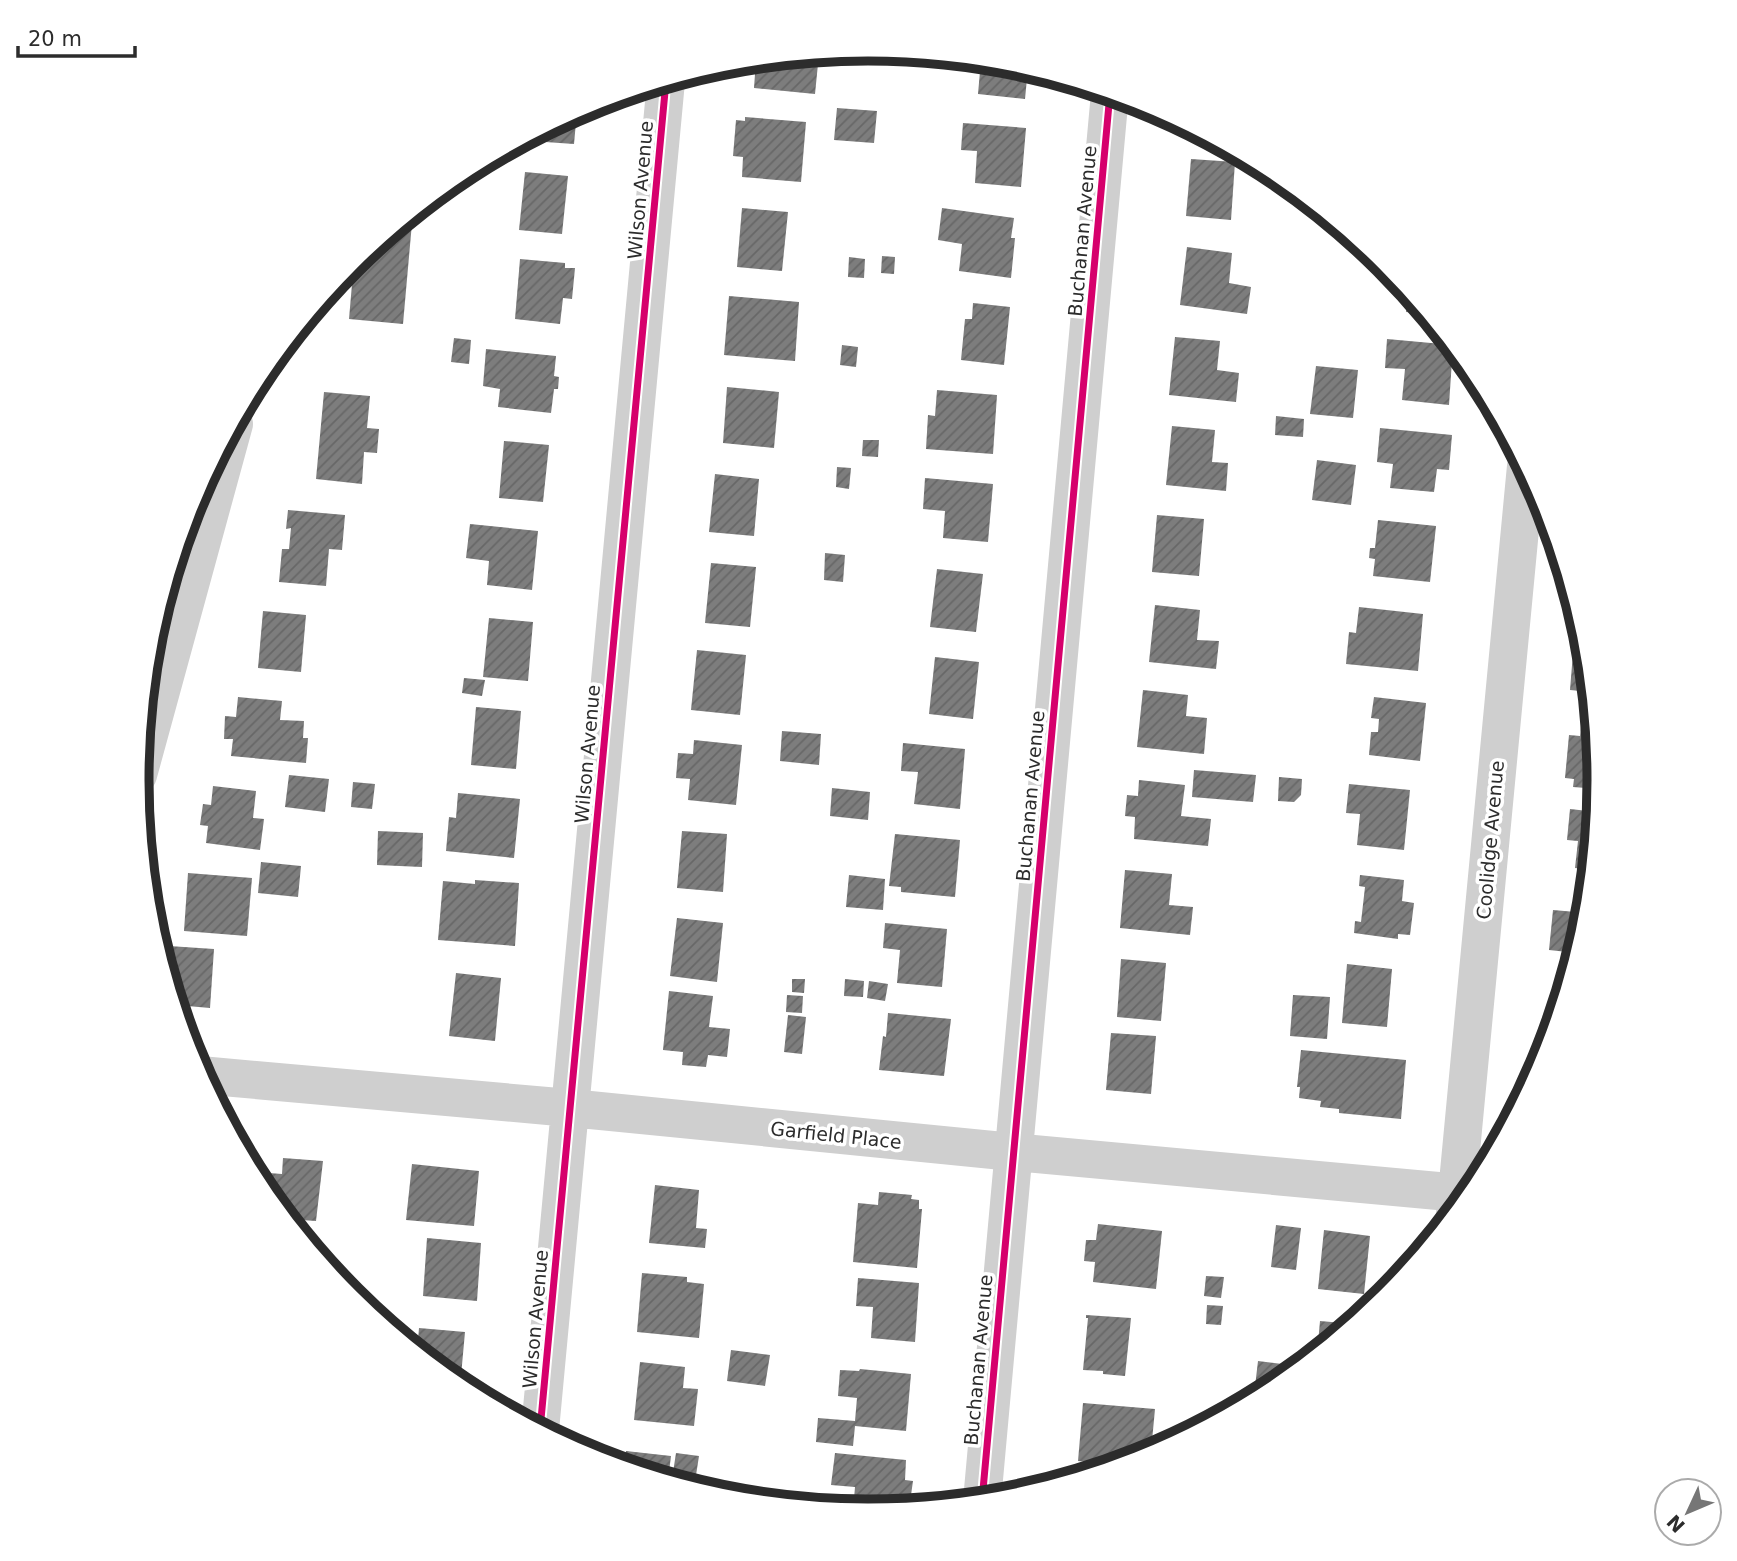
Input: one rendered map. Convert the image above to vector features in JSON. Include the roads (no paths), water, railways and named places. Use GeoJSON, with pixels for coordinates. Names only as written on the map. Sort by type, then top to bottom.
{"type":"FeatureCollection","features":[{"type":"Feature","properties":{"kind":"street","name":"Wilson Avenue"},"geometry":{"type":"LineString","coordinates":[[541,1421],[665,91]]}},
{"type":"Feature","properties":{"kind":"street","name":"Buchanan Avenue"},"geometry":{"type":"LineString","coordinates":[[983,1490],[1109,103]]}},
{"type":"Feature","properties":{"kind":"street"},"geometry":{"type":"LineString","coordinates":[[152,725],[224,460]]}},
{"type":"Feature","properties":{"kind":"street","name":"Coolidge Avenue"},"geometry":{"type":"LineString","coordinates":[[1462,1187],[1523,483]]}},
{"type":"Feature","properties":{"kind":"street","name":"Garfield Place"},"geometry":{"type":"LineString","coordinates":[[213,1076],[570,1108],[1453,1199]]}}]}
